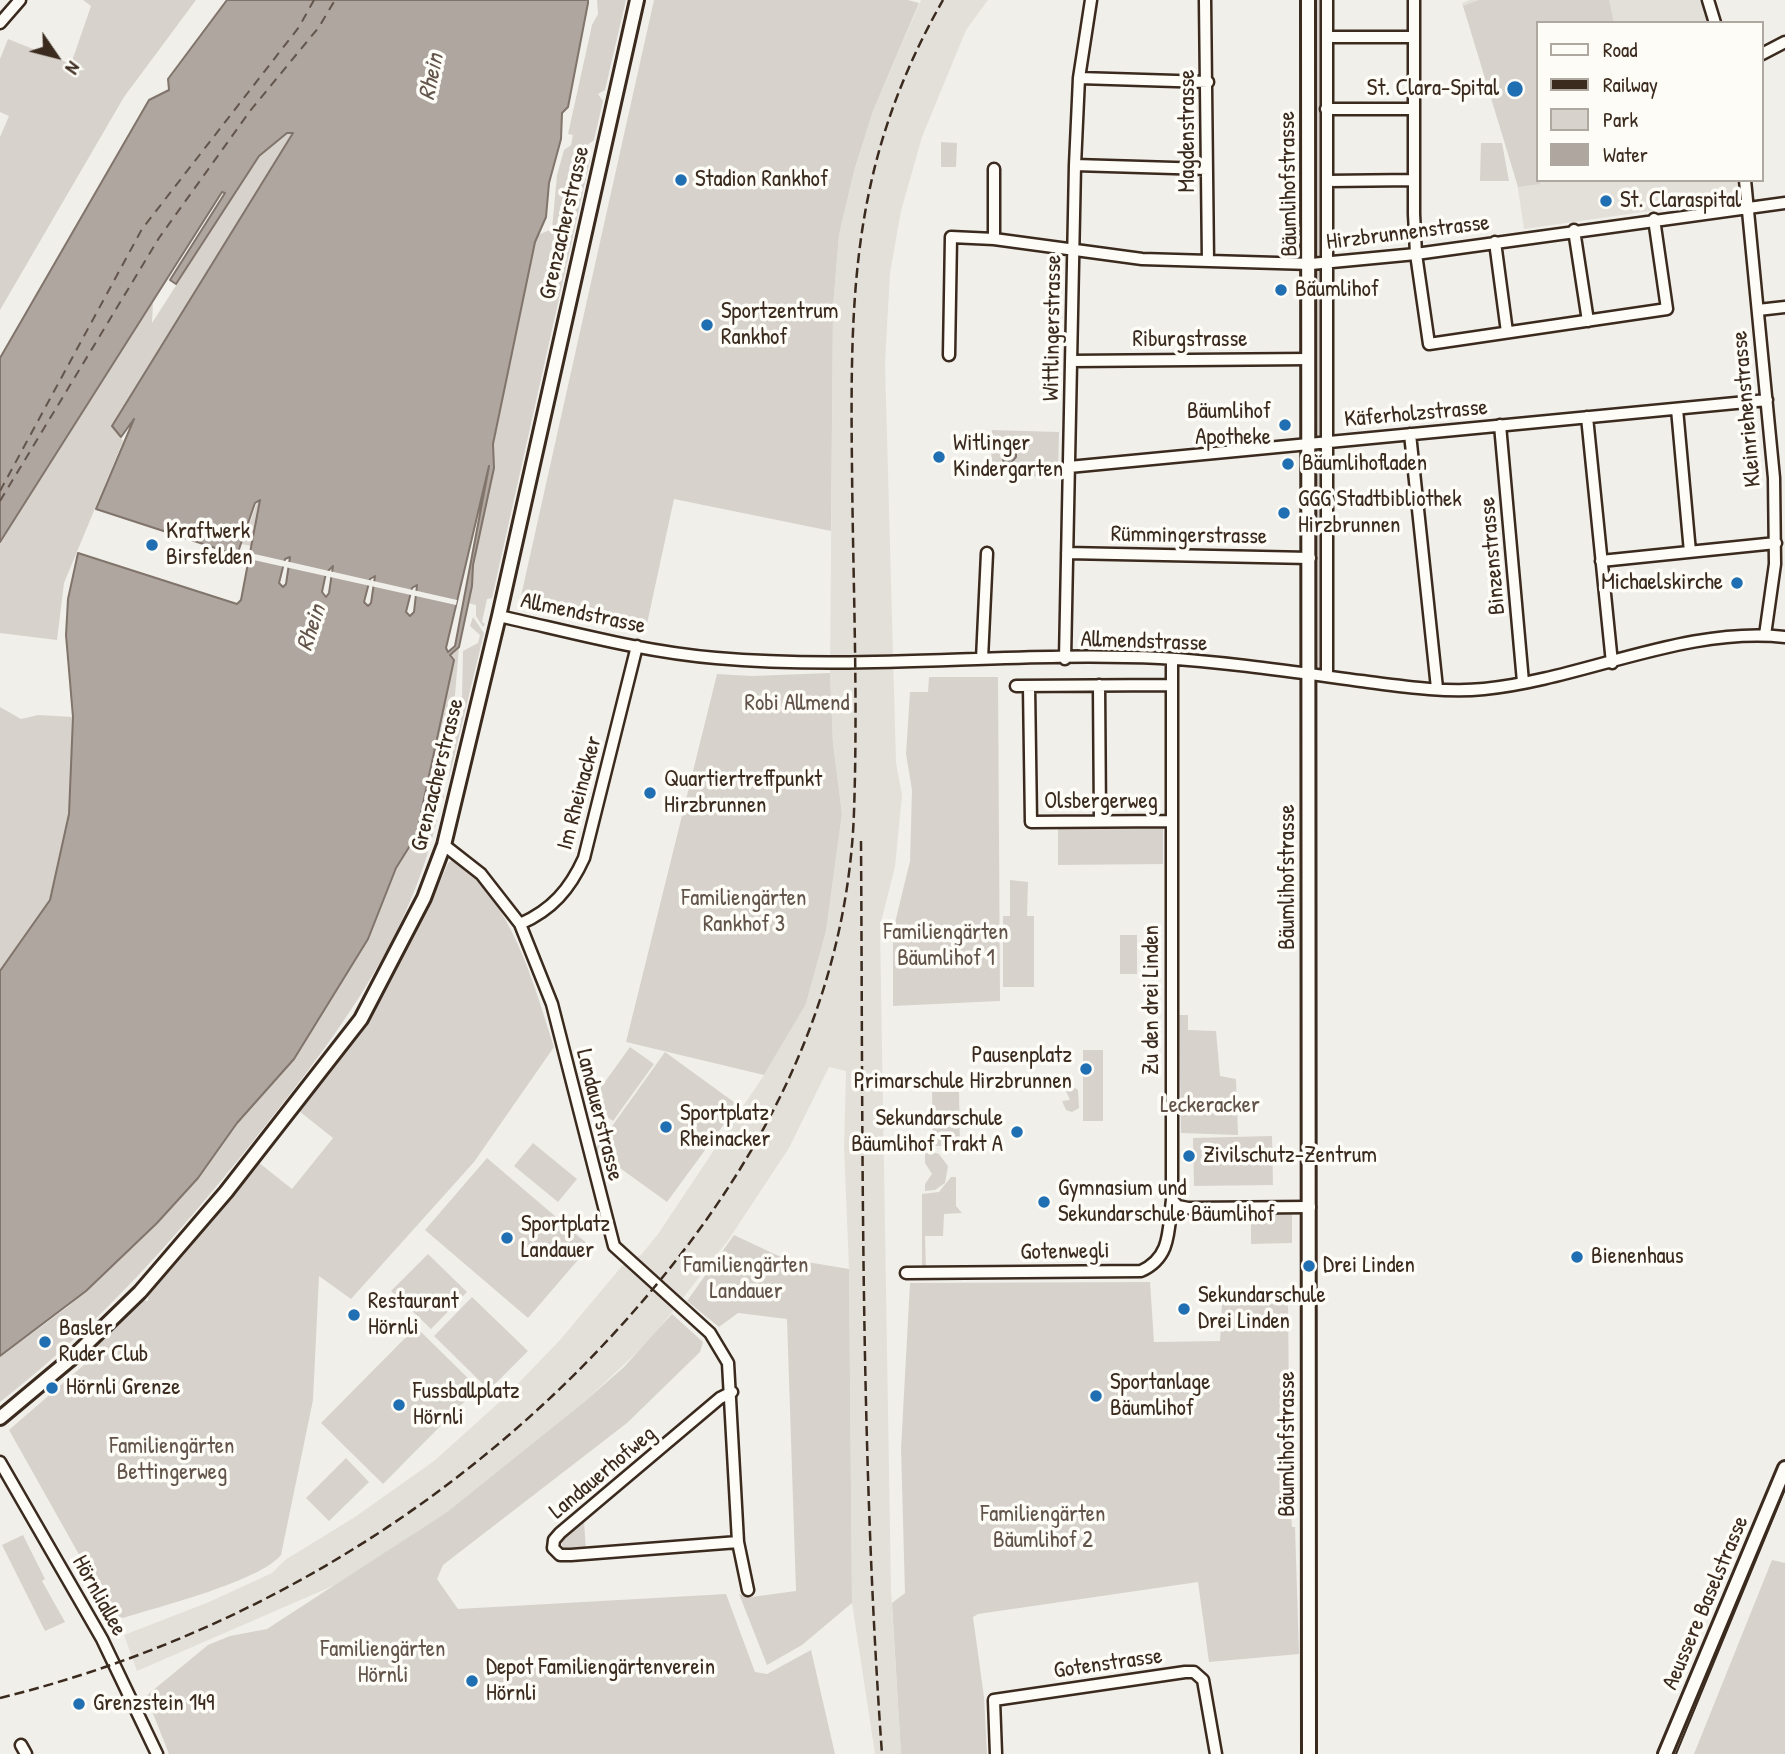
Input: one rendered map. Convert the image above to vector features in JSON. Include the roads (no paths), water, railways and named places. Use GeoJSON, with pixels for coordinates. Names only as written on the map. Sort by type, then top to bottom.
{"type":"FeatureCollection","features":[{"type":"Feature","properties":{"kind":"main road","name":"Grenzacherstrasse"},"geometry":{"type":"LineString","coordinates":[[0,1419],[73,1357],[141,1293],[337,1053],[361,1019],[388,971],[424,898],[444,845],[499,616],[637,0]]}},
{"type":"Feature","properties":{"kind":"main road","name":"Bäumlihofstrasse"},"geometry":{"type":"LineString","coordinates":[[1308,0],[1311,264],[1308,673],[1309,1754]]}},
{"type":"Feature","properties":{"kind":"main road","name":"Aeussere Baselstrasse"},"geometry":{"type":"LineString","coordinates":[[1665,1754],[1785,1468]]}},
{"type":"Feature","properties":{"kind":"street"},"geometry":{"type":"LineString","coordinates":[[0,23],[20,0]]}},
{"type":"Feature","properties":{"kind":"street","name":"Wittlingerstrasse"},"geometry":{"type":"LineString","coordinates":[[1065,659],[1075,165],[1079,78],[1091,0]]}},
{"type":"Feature","properties":{"kind":"street","name":"Magdenstrasse"},"geometry":{"type":"LineString","coordinates":[[1205,0],[1208,261]]}},
{"type":"Feature","properties":{"kind":"street","name":"Bäumlihofstrasse"},"geometry":{"type":"LineString","coordinates":[[1327,0],[1327,676]]}},
{"type":"Feature","properties":{"kind":"street"},"geometry":{"type":"LineString","coordinates":[[1414,0],[1416,254],[1429,344],[1667,309],[1654,219]]}},
{"type":"Feature","properties":{"kind":"street"},"geometry":{"type":"LineString","coordinates":[[1708,0],[1714,21]]}},
{"type":"Feature","properties":{"kind":"street"},"geometry":{"type":"LineString","coordinates":[[1327,37],[1413,37]]}},
{"type":"Feature","properties":{"kind":"street"},"geometry":{"type":"LineString","coordinates":[[1764,53],[1785,42]]}},
{"type":"Feature","properties":{"kind":"street"},"geometry":{"type":"LineString","coordinates":[[1079,78],[1208,82]]}},
{"type":"Feature","properties":{"kind":"street"},"geometry":{"type":"LineString","coordinates":[[1326,109],[1414,109]]}},
{"type":"Feature","properties":{"kind":"street"},"geometry":{"type":"LineString","coordinates":[[1075,165],[1207,169]]}},
{"type":"Feature","properties":{"kind":"street"},"geometry":{"type":"LineString","coordinates":[[994,169],[994,239]]}},
{"type":"Feature","properties":{"kind":"street"},"geometry":{"type":"LineString","coordinates":[[1326,181],[1414,180]]}},
{"type":"Feature","properties":{"kind":"street","name":"Kleinriehenstrasse"},"geometry":{"type":"LineString","coordinates":[[1745,182],[1767,400],[1779,478],[1776,543],[1780,564],[1765,635]]}},
{"type":"Feature","properties":{"kind":"street","name":"Hirzbrunnenstrasse"},"geometry":{"type":"LineString","coordinates":[[949,355],[951,237],[994,239],[1074,252],[1208,261],[1311,264],[1416,254],[1574,230],[1785,203]]}},
{"type":"Feature","properties":{"kind":"street"},"geometry":{"type":"LineString","coordinates":[[1574,230],[1588,321]]}},
{"type":"Feature","properties":{"kind":"street"},"geometry":{"type":"LineString","coordinates":[[1495,242],[1507,332]]}},
{"type":"Feature","properties":{"kind":"street"},"geometry":{"type":"LineString","coordinates":[[1758,310],[1785,307]]}},
{"type":"Feature","properties":{"kind":"street","name":"Riburgstrasse"},"geometry":{"type":"LineString","coordinates":[[1071,360],[1309,359]]}},
{"type":"Feature","properties":{"kind":"street","name":"Käferholzstrasse"},"geometry":{"type":"LineString","coordinates":[[1069,467],[1767,400]]}},
{"type":"Feature","properties":{"kind":"street"},"geometry":{"type":"LineString","coordinates":[[1677,409],[1690,552]]}},
{"type":"Feature","properties":{"kind":"street"},"geometry":{"type":"LineString","coordinates":[[1587,417],[1612,663]]}},
{"type":"Feature","properties":{"kind":"street","name":"Binzenstrasse"},"geometry":{"type":"LineString","coordinates":[[1500,425],[1523,682]]}},
{"type":"Feature","properties":{"kind":"street"},"geometry":{"type":"LineString","coordinates":[[1410,434],[1437,688]]}},
{"type":"Feature","properties":{"kind":"street"},"geometry":{"type":"LineString","coordinates":[[1601,561],[1776,543]]}},
{"type":"Feature","properties":{"kind":"street"},"geometry":{"type":"LineString","coordinates":[[982,659],[987,553]]}},
{"type":"Feature","properties":{"kind":"street","name":"Rümmingerstrasse"},"geometry":{"type":"LineString","coordinates":[[1067,553],[1310,558]]}},
{"type":"Feature","properties":{"kind":"street","name":"Allmendstrasse"},"geometry":{"type":"LineString","coordinates":[[499,616],[682,654],[756,661],[1172,660],[1253,666],[1437,688],[1482,690],[1692,643],[1765,635],[1785,637]]}},
{"type":"Feature","properties":{"kind":"street","name":"Im Rheinacker"},"geometry":{"type":"LineString","coordinates":[[520,924],[536,917],[566,891],[584,858],[637,646]]}},
{"type":"Feature","properties":{"kind":"street","name":"Zu den drei Linden"},"geometry":{"type":"LineString","coordinates":[[1172,660],[1172,1200]]}},
{"type":"Feature","properties":{"kind":"street"},"geometry":{"type":"LineString","coordinates":[[1099,685],[1100,821]]}},
{"type":"Feature","properties":{"kind":"street","name":"Allmendstrasse"},"geometry":{"type":"LineString","coordinates":[[1016,686],[1170,685]]}},
{"type":"Feature","properties":{"kind":"street","name":"Olsbergerweg"},"geometry":{"type":"LineString","coordinates":[[1029,686],[1031,822],[1171,821]]}},
{"type":"Feature","properties":{"kind":"street","name":"Landauerstrasse"},"geometry":{"type":"LineString","coordinates":[[444,845],[481,874],[520,924],[552,1004],[614,1246],[716,1339],[729,1363],[738,1542],[748,1590]]}},
{"type":"Feature","properties":{"kind":"street"},"geometry":{"type":"LineString","coordinates":[[1172,1200],[1178,1206],[1188,1208],[1310,1207]]}},
{"type":"Feature","properties":{"kind":"street","name":"Gotenwegli"},"geometry":{"type":"LineString","coordinates":[[906,1273],[1141,1271],[1159,1259],[1166,1250],[1172,1200]]}},
{"type":"Feature","properties":{"kind":"street","name":"Landauerhofweg"},"geometry":{"type":"LineString","coordinates":[[732,1392],[720,1398],[560,1533],[554,1540],[553,1548],[561,1555],[571,1555],[738,1542]]}},
{"type":"Feature","properties":{"kind":"street","name":"Hörnliallee"},"geometry":{"type":"LineString","coordinates":[[0,1462],[102,1639],[157,1754]]}},
{"type":"Feature","properties":{"kind":"street","name":"Gotenstrasse"},"geometry":{"type":"LineString","coordinates":[[996,1754],[994,1700],[1185,1672],[1194,1672],[1203,1679],[1216,1754]]}},
{"type":"Feature","properties":{"kind":"water","name":"Rhein"},"geometry":{"type":"Polygon","coordinates":[[[227,0],[588,0],[568,107],[562,113],[561,139],[549,183],[546,217],[535,242],[493,444],[494,468],[473,565],[472,586],[459,647],[450,655],[454,660],[416,836],[396,868],[368,939],[294,1059],[237,1123],[198,1178],[157,1223],[86,1291],[0,1356],[0,971],[50,900],[69,814],[73,717],[66,635],[68,599],[78,553],[237,604],[241,600],[260,500],[255,503],[237,555],[96,509],[134,419],[121,437],[112,426],[293,133],[287,133],[259,156],[176,284],[170,280],[225,193],[222,192],[0,542],[0,358],[149,100],[169,90],[168,79],[227,0]],[[489,466],[446,648],[448,652],[455,646],[489,466]],[[290,557],[285,559],[279,583],[283,587],[286,584],[290,557]],[[333,566],[326,573],[322,592],[326,597],[333,566]],[[375,576],[370,579],[364,602],[368,606],[371,603],[375,576]],[[417,585],[412,588],[406,612],[410,616],[414,612],[417,585]]]}},
{"type":"Feature","properties":{"kind":"water"},"geometry":{"type":"Polygon","coordinates":[[[1008,442],[1016,449],[1016,457],[1008,467],[1004,464],[1001,448],[1008,442]]]}},
{"type":"Feature","properties":{"kind":"tram line"},"geometry":{"type":"LineString","coordinates":[[1676,1754],[1785,1489]]}},
{"type":"Feature","properties":{"kind":"railway"},"geometry":{"type":"LineString","coordinates":[[0,1698],[99,1669],[194,1632],[286,1588],[373,1536],[456,1478],[535,1412],[607,1341],[674,1263],[711,1213],[745,1161],[775,1107],[801,1051],[822,994],[838,935],[849,874],[856,726],[853,342],[863,227],[874,171],[890,116],[913,59],[943,0]]}},
{"type":"Feature","properties":{"kind":"railway"},"geometry":{"type":"LineString","coordinates":[[861,841],[866,1412],[882,1754]]}},
{"type":"Feature","properties":{"kind":"place","name":"St. Clara-Spital"},"geometry":{"type":"Point","coordinates":[1515,89]}},
{"type":"Feature","properties":{"kind":"place","name":"Stadion Rankhof"},"geometry":{"type":"Point","coordinates":[681,180]}},
{"type":"Feature","properties":{"kind":"place","name":"St. Claraspital"},"geometry":{"type":"Point","coordinates":[1606,201]}},
{"type":"Feature","properties":{"kind":"place","name":"Bäumlihof"},"geometry":{"type":"Point","coordinates":[1281,290]}},
{"type":"Feature","properties":{"kind":"place","name":"Sportzentrum Rankhof"},"geometry":{"type":"Point","coordinates":[707,325]}},
{"type":"Feature","properties":{"kind":"place","name":"Bäumlihof Apotheke"},"geometry":{"type":"Point","coordinates":[1285,425]}},
{"type":"Feature","properties":{"kind":"place","name":"Witlinger Kindergarten"},"geometry":{"type":"Point","coordinates":[939,457]}},
{"type":"Feature","properties":{"kind":"place","name":"Bäumlihofladen"},"geometry":{"type":"Point","coordinates":[1288,464]}},
{"type":"Feature","properties":{"kind":"place","name":"GGG Stadtbibliothek Hirzbrunnen"},"geometry":{"type":"Point","coordinates":[1284,513]}},
{"type":"Feature","properties":{"kind":"place","name":"Kraftwerk Birsfelden"},"geometry":{"type":"Point","coordinates":[152,545]}},
{"type":"Feature","properties":{"kind":"place","name":"Michaelskirche"},"geometry":{"type":"Point","coordinates":[1737,583]}},
{"type":"Feature","properties":{"kind":"place","name":"Quartiertreffpunkt Hirzbrunnen"},"geometry":{"type":"Point","coordinates":[650,793]}},
{"type":"Feature","properties":{"kind":"place","name":"Pausenplatz Primarschule Hirzbrunnen"},"geometry":{"type":"Point","coordinates":[1086,1069]}},
{"type":"Feature","properties":{"kind":"place","name":"Sportplatz Rheinacker"},"geometry":{"type":"Point","coordinates":[666,1127]}},
{"type":"Feature","properties":{"kind":"place","name":"Sekundarschule Bäumlihof Trakt A"},"geometry":{"type":"Point","coordinates":[1017,1132]}},
{"type":"Feature","properties":{"kind":"place","name":"Zivilschutz-Zentrum"},"geometry":{"type":"Point","coordinates":[1189,1156]}},
{"type":"Feature","properties":{"kind":"place","name":"Gymnasium und Sekundarschule Bäumlihof"},"geometry":{"type":"Point","coordinates":[1044,1202]}},
{"type":"Feature","properties":{"kind":"place","name":"Sportplatz Landauer"},"geometry":{"type":"Point","coordinates":[507,1238]}},
{"type":"Feature","properties":{"kind":"place","name":"Bienenhaus"},"geometry":{"type":"Point","coordinates":[1577,1257]}},
{"type":"Feature","properties":{"kind":"place","name":"Drei Linden"},"geometry":{"type":"Point","coordinates":[1309,1266]}},
{"type":"Feature","properties":{"kind":"place","name":"Sekundarschule Drei Linden"},"geometry":{"type":"Point","coordinates":[1184,1309]}},
{"type":"Feature","properties":{"kind":"place","name":"Restaurant Hörnli"},"geometry":{"type":"Point","coordinates":[354,1315]}},
{"type":"Feature","properties":{"kind":"place","name":"Basler Ruder Club"},"geometry":{"type":"Point","coordinates":[45,1342]}},
{"type":"Feature","properties":{"kind":"place","name":"Hörnli Grenze"},"geometry":{"type":"Point","coordinates":[52,1388]}},
{"type":"Feature","properties":{"kind":"place","name":"Sportanlage Bäumlihof"},"geometry":{"type":"Point","coordinates":[1096,1396]}},
{"type":"Feature","properties":{"kind":"place","name":"Fussballplatz Hörnli"},"geometry":{"type":"Point","coordinates":[399,1405]}},
{"type":"Feature","properties":{"kind":"place","name":"Depot Familiengärtenverein Hörnli"},"geometry":{"type":"Point","coordinates":[472,1681]}},
{"type":"Feature","properties":{"kind":"place","name":"Grenzstein 149"},"geometry":{"type":"Point","coordinates":[79,1704]}},
{"type":"Feature","properties":{"kind":"park label","name":"Robi Allmend"},"geometry":{"type":"Point","coordinates":[797,704]}},
{"type":"Feature","properties":{"kind":"park label","name":"Familiengärten Rankhof 3"},"geometry":{"type":"Point","coordinates":[744,912]}},
{"type":"Feature","properties":{"kind":"park label","name":"Familiengärten Bäumlihof 1"},"geometry":{"type":"Point","coordinates":[946,946]}},
{"type":"Feature","properties":{"kind":"park label","name":"Leckeracker"},"geometry":{"type":"Point","coordinates":[1210,1106]}},
{"type":"Feature","properties":{"kind":"park label","name":"Familiengärten Landauer"},"geometry":{"type":"Point","coordinates":[746,1279]}},
{"type":"Feature","properties":{"kind":"park label","name":"Familiengärten Bettingerweg"},"geometry":{"type":"Point","coordinates":[172,1460]}},
{"type":"Feature","properties":{"kind":"park label","name":"Familiengärten Bäumlihof 2"},"geometry":{"type":"Point","coordinates":[1043,1528]}},
{"type":"Feature","properties":{"kind":"park label","name":"Familiengärten Hörnli"},"geometry":{"type":"Point","coordinates":[383,1663]}}]}
